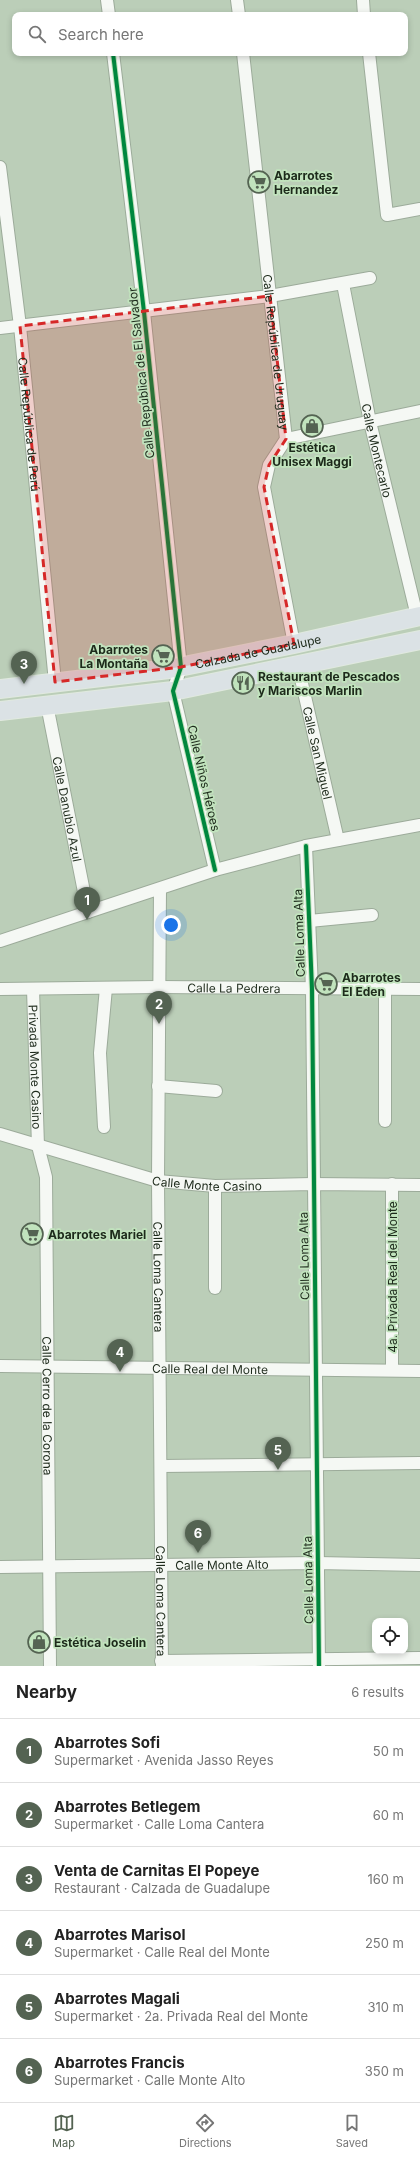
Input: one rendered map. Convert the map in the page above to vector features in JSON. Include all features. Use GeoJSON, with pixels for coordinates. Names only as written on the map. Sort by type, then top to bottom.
{"type":"FeatureCollection","features":[{"type":"Feature","properties":{"kind":"main road","name":"Calzada de Guadalupe"},"geometry":{"type":"LineString","coordinates":[[0,689],[181,667],[419,616]]}},
{"type":"Feature","properties":{"kind":"main road","name":"Calzada de Guadalupe"},"geometry":{"type":"LineString","coordinates":[[0,711],[173,690],[298,666],[420,640]]}},
{"type":"Feature","properties":{"kind":"street"},"geometry":{"type":"LineString","coordinates":[[107,0],[109,12]]}},
{"type":"Feature","properties":{"kind":"street"},"geometry":{"type":"LineString","coordinates":[[237,0],[238,12]]}},
{"type":"Feature","properties":{"kind":"street"},"geometry":{"type":"LineString","coordinates":[[362,0],[364,12]]}},
{"type":"Feature","properties":{"kind":"street","name":"Calle República de El Salvador"},"geometry":{"type":"LineString","coordinates":[[113,56],[144,312],[181,667],[173,690]]}},
{"type":"Feature","properties":{"kind":"street","name":"Calle República de Uruguay"},"geometry":{"type":"LineString","coordinates":[[243,56],[286,439],[269,465],[264,488],[294,644]]}},
{"type":"Feature","properties":{"kind":"street"},"geometry":{"type":"LineString","coordinates":[[369,56],[387,215],[420,209]]}},
{"type":"Feature","properties":{"kind":"street","name":"Calle República de Perú"},"geometry":{"type":"LineString","coordinates":[[0,167],[20,326],[55,682]]}},
{"type":"Feature","properties":{"kind":"street"},"geometry":{"type":"LineString","coordinates":[[0,328],[270,296],[370,278]]}},
{"type":"Feature","properties":{"kind":"street","name":"Calle Montecarlo"},"geometry":{"type":"LineString","coordinates":[[343,284],[370,422],[419,616]]}},
{"type":"Feature","properties":{"kind":"street"},"geometry":{"type":"LineString","coordinates":[[286,439],[420,411]]}},
{"type":"Feature","properties":{"kind":"street","name":"Calle San Miguel"},"geometry":{"type":"LineString","coordinates":[[298,666],[338,840]]}},
{"type":"Feature","properties":{"kind":"street","name":"Calle Niños Héroes"},"geometry":{"type":"LineString","coordinates":[[173,690],[215,870]]}},
{"type":"Feature","properties":{"kind":"street","name":"Calle Danubio Azul"},"geometry":{"type":"LineString","coordinates":[[47,705],[88,912]]}},
{"type":"Feature","properties":{"kind":"street"},"geometry":{"type":"LineString","coordinates":[[0,940],[215,870],[306,846],[420,825]]}},
{"type":"Feature","properties":{"kind":"street","name":"Calle Loma Alta"},"geometry":{"type":"LineString","coordinates":[[306,846],[312,989],[312,1184],[319,1662]]}},
{"type":"Feature","properties":{"kind":"street","name":"Calle Loma Cantera"},"geometry":{"type":"LineString","coordinates":[[160,888],[158,988],[158,1181],[161,1466],[161,1663]]}},
{"type":"Feature","properties":{"kind":"street"},"geometry":{"type":"LineString","coordinates":[[309,921],[372,915]]}},
{"type":"Feature","properties":{"kind":"street"},"geometry":{"type":"LineString","coordinates":[[104,1127],[100,1053],[106,988]]}},
{"type":"Feature","properties":{"kind":"street","name":"Calle La Pedrera"},"geometry":{"type":"LineString","coordinates":[[0,989],[420,989]]}},
{"type":"Feature","properties":{"kind":"street","name":"Privada Monte Casino"},"geometry":{"type":"LineString","coordinates":[[33,989],[38,1146]]}},
{"type":"Feature","properties":{"kind":"street"},"geometry":{"type":"LineString","coordinates":[[385,990],[385,1121]]}},
{"type":"Feature","properties":{"kind":"street"},"geometry":{"type":"LineString","coordinates":[[158,1086],[216,1091]]}},
{"type":"Feature","properties":{"kind":"street","name":"Calle Monte Casino"},"geometry":{"type":"LineString","coordinates":[[0,1134],[158,1181],[215,1186],[312,1184],[420,1185]]}},
{"type":"Feature","properties":{"kind":"street","name":"Calle Cerro de la Corona"},"geometry":{"type":"LineString","coordinates":[[38,1146],[46,1177],[50,1666]]}},
{"type":"Feature","properties":{"kind":"street","name":"4a. Privada Real del Monte"},"geometry":{"type":"LineString","coordinates":[[392,1184],[392,1370]]}},
{"type":"Feature","properties":{"kind":"street"},"geometry":{"type":"LineString","coordinates":[[215,1186],[215,1288]]}},
{"type":"Feature","properties":{"kind":"street","name":"Calle Real del Monte"},"geometry":{"type":"LineString","coordinates":[[0,1366],[420,1371]]}},
{"type":"Feature","properties":{"kind":"street"},"geometry":{"type":"LineString","coordinates":[[161,1466],[420,1463]]}},
{"type":"Feature","properties":{"kind":"street","name":"Calle Monte Alto"},"geometry":{"type":"LineString","coordinates":[[0,1567],[317,1563],[420,1565]]}},
{"type":"Feature","properties":{"kind":"street"},"geometry":{"type":"LineString","coordinates":[[161,1663],[319,1662],[420,1658]]}},
{"type":"Feature","properties":{"kind":"highlighted area"},"geometry":{"type":"Polygon","coordinates":[[[270,296],[286,439],[269,465],[264,487],[294,644],[181,667],[55,682],[20,326],[270,296]]]}},
{"type":"Feature","properties":{"kind":"cycle path"},"geometry":{"type":"LineString","coordinates":[[113,56],[144,312],[181,667],[173,691],[215,870]]}},
{"type":"Feature","properties":{"kind":"cycle path"},"geometry":{"type":"LineString","coordinates":[[306,846],[312,989],[319,1666]]}},
{"type":"Feature","properties":{"kind":"place","name":"Abarrotes Hernandez"},"geometry":{"type":"Point","coordinates":[259,182]}},
{"type":"Feature","properties":{"kind":"place","name":"Estética Unisex Maggi"},"geometry":{"type":"Point","coordinates":[312,426]}},
{"type":"Feature","properties":{"kind":"place","name":"Abarrotes La Montaña"},"geometry":{"type":"Point","coordinates":[163,656]}},
{"type":"Feature","properties":{"kind":"place","name":"Restaurant de Pescados y Mariscos Marlin"},"geometry":{"type":"Point","coordinates":[243,683]}},
{"type":"Feature","properties":{"kind":"place","name":"Venta de Carnitas El Popeye"},"geometry":{"type":"Point","coordinates":[24,684]}},
{"type":"Feature","properties":{"kind":"place","name":"Abarrotes Sofi"},"geometry":{"type":"Point","coordinates":[87,920]}},
{"type":"Feature","properties":{"kind":"place","name":"Abarrotes El Eden"},"geometry":{"type":"Point","coordinates":[326,984]}},
{"type":"Feature","properties":{"kind":"place","name":"Abarrotes Betlegem"},"geometry":{"type":"Point","coordinates":[159,1024]}},
{"type":"Feature","properties":{"kind":"place","name":"Abarrotes Mariel"},"geometry":{"type":"Point","coordinates":[32,1234]}},
{"type":"Feature","properties":{"kind":"place","name":"Abarrotes Marisol"},"geometry":{"type":"Point","coordinates":[120,1372]}},
{"type":"Feature","properties":{"kind":"place","name":"Abarrotes Magali"},"geometry":{"type":"Point","coordinates":[278,1470]}},
{"type":"Feature","properties":{"kind":"place","name":"Abarrotes Francis"},"geometry":{"type":"Point","coordinates":[198,1553]}},
{"type":"Feature","properties":{"kind":"place","name":"Estética Joselin"},"geometry":{"type":"Point","coordinates":[39,1642]}}]}
